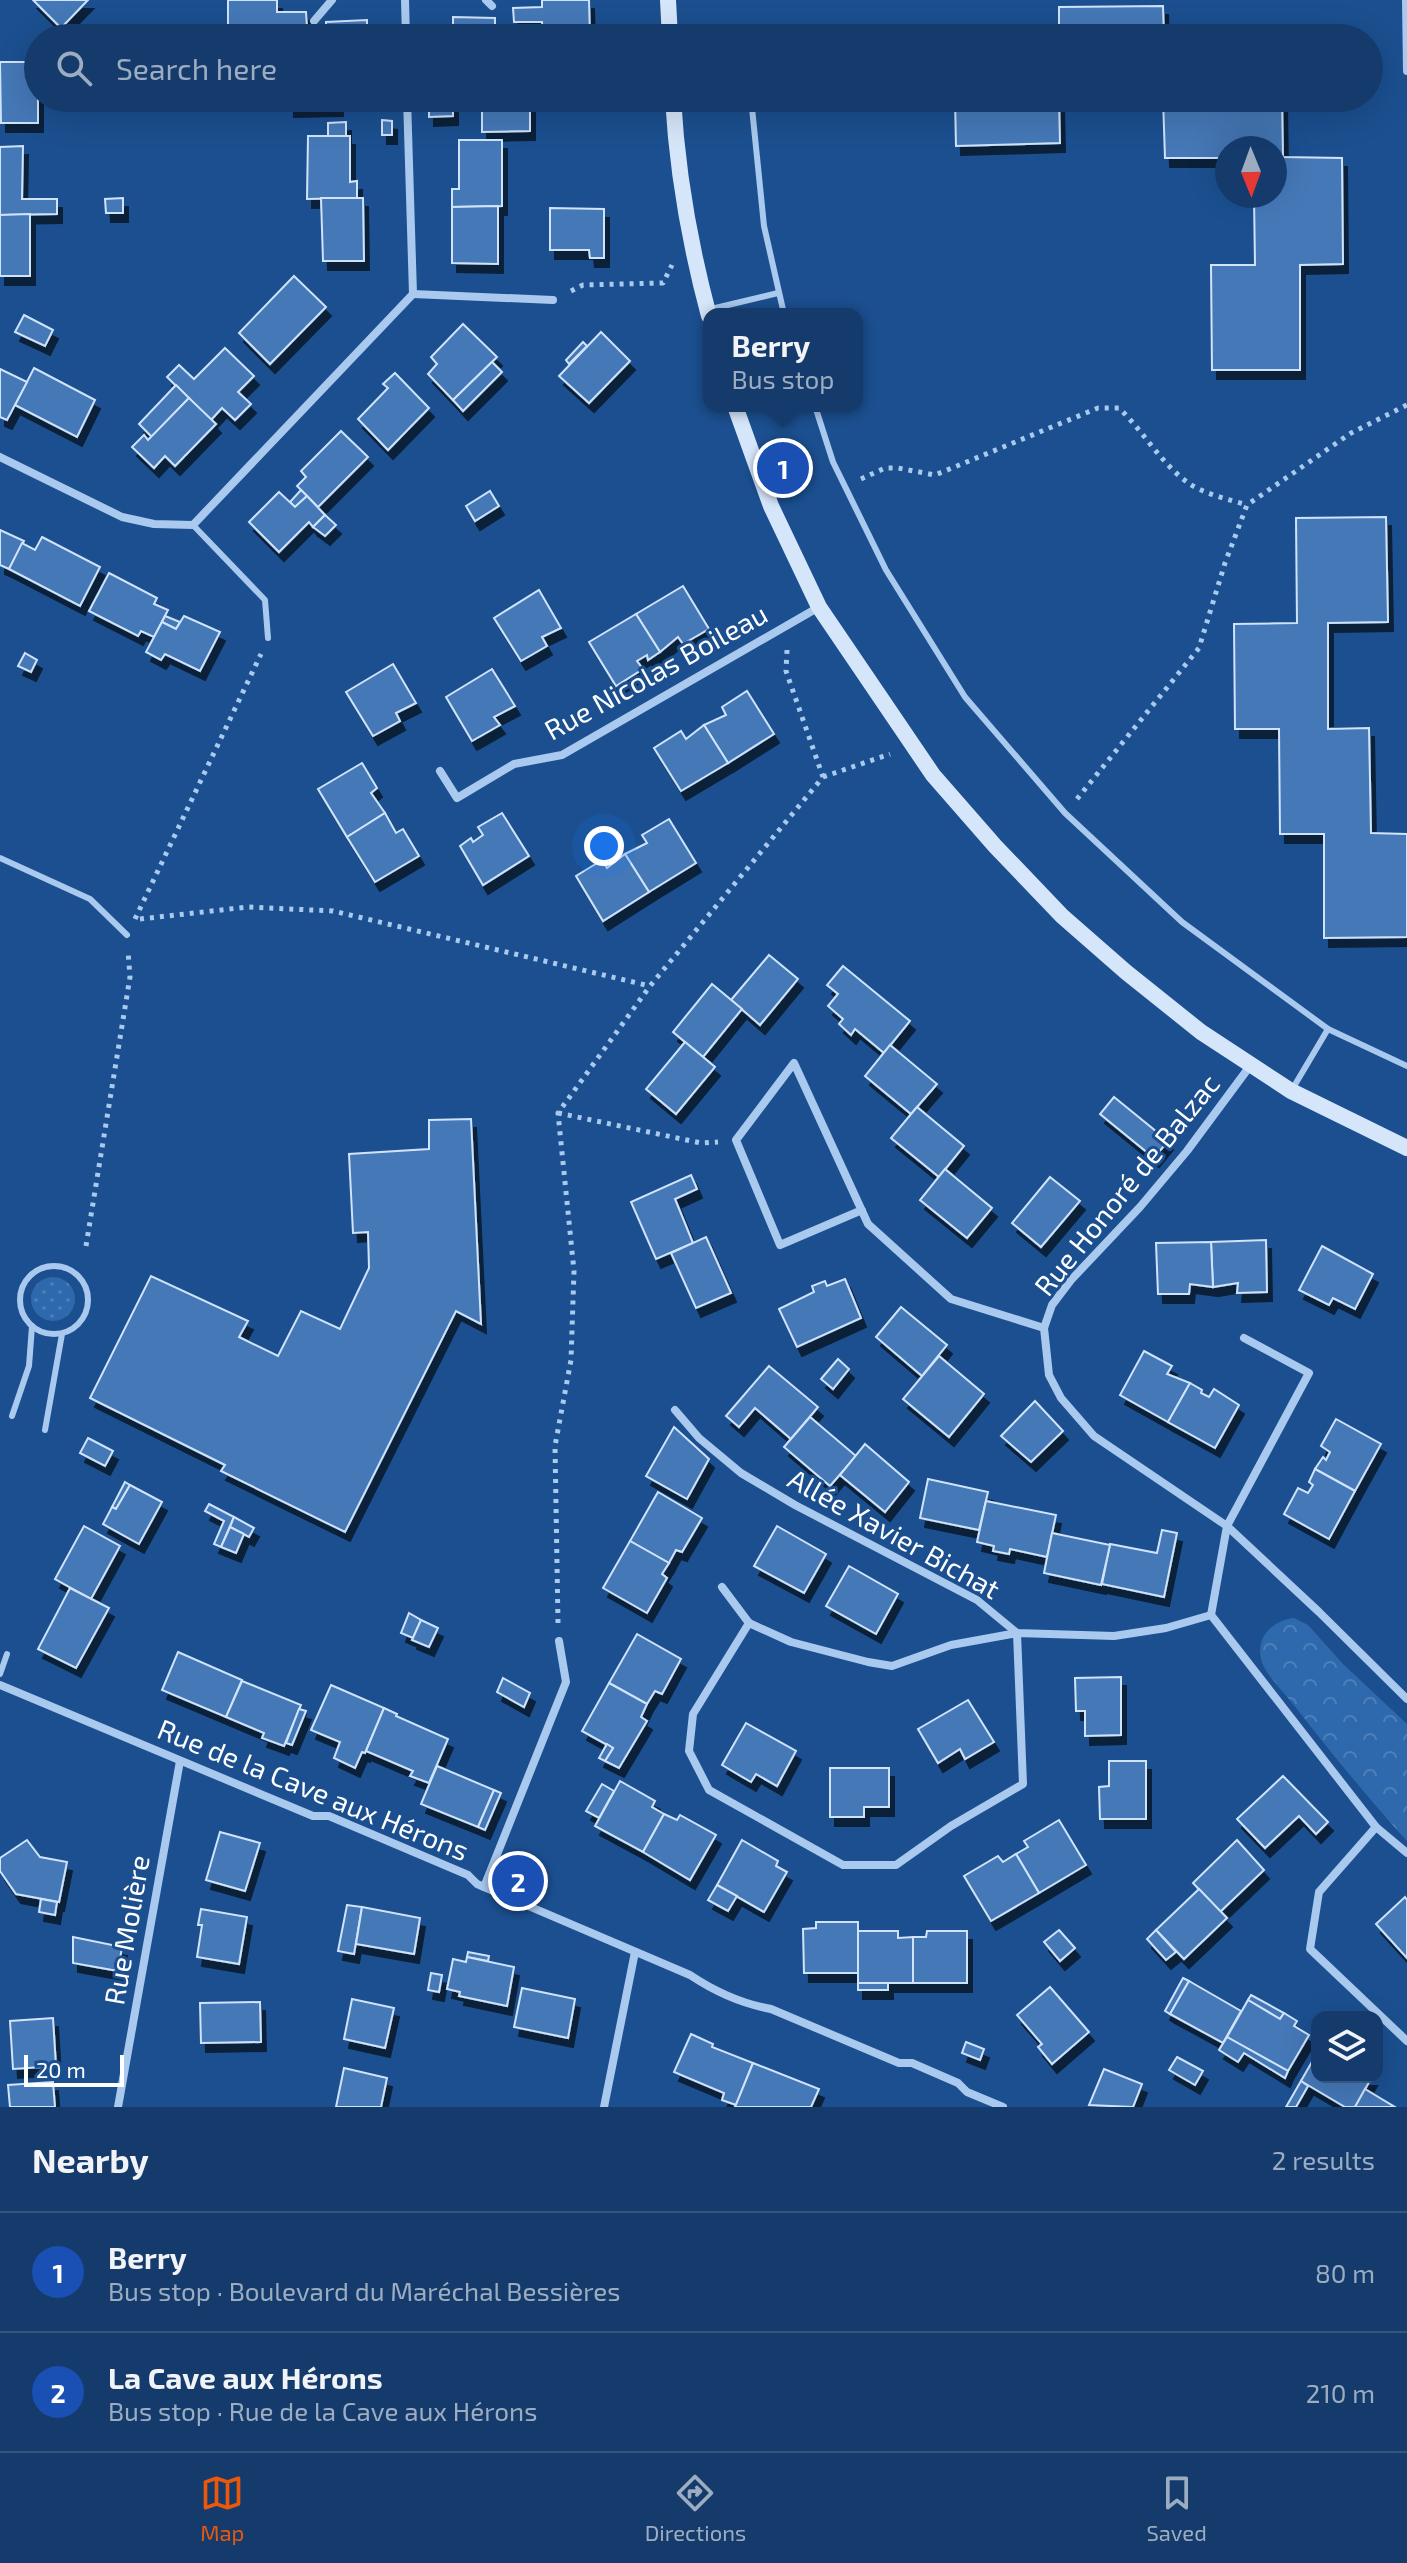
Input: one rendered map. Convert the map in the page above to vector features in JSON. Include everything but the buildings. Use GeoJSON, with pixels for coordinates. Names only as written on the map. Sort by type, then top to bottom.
{"type":"FeatureCollection","features":[{"type":"Feature","properties":{"kind":"street"},"geometry":{"type":"LineString","coordinates":[[314,21],[332,0]]}},
{"type":"Feature","properties":{"kind":"street"},"geometry":{"type":"LineString","coordinates":[[405,0],[406,24]]}},
{"type":"Feature","properties":{"kind":"street"},"geometry":{"type":"LineString","coordinates":[[668,0],[669,24]]}},
{"type":"Feature","properties":{"kind":"street"},"geometry":{"type":"LineString","coordinates":[[1406,0],[1407,71]]}},
{"type":"Feature","properties":{"kind":"street"},"geometry":{"type":"LineString","coordinates":[[0,457],[122,517],[154,524],[193,525],[413,294],[407,112]]}},
{"type":"Feature","properties":{"kind":"street"},"geometry":{"type":"LineString","coordinates":[[674,112],[683,195],[707,308]]}},
{"type":"Feature","properties":{"kind":"street"},"geometry":{"type":"LineString","coordinates":[[413,294],[553,300]]}},
{"type":"Feature","properties":{"kind":"street"},"geometry":{"type":"LineString","coordinates":[[737,412],[771,506],[819,607],[933,775],[995,846],[1062,916],[1201,1032],[1291,1091],[1407,1148]]}},
{"type":"Feature","properties":{"kind":"street","name":"Rue Nicolas Boileau"},"geometry":{"type":"LineString","coordinates":[[440,771],[457,798],[514,764],[562,755],[819,607]]}},
{"type":"Feature","properties":{"kind":"street"},"geometry":{"type":"LineString","coordinates":[[862,1210],[780,1245],[736,1140],[794,1063],[862,1210],[868,1224],[951,1299],[1044,1328]]}},
{"type":"Feature","properties":{"kind":"street","name":"Rue Honoré de Balzac"},"geometry":{"type":"LineString","coordinates":[[1250,1066],[1187,1151],[1052,1305],[1044,1328],[1049,1375],[1074,1415],[1094,1436],[1227,1526],[1407,1699]]}},
{"type":"Feature","properties":{"kind":"street"},"geometry":{"type":"LineString","coordinates":[[1244,1338],[1309,1373],[1227,1526],[1211,1615],[1376,1827],[1407,1853]]}},
{"type":"Feature","properties":{"kind":"street","name":"Allée Xavier Bichat"},"geometry":{"type":"LineString","coordinates":[[675,1410],[699,1438],[741,1473],[795,1505],[977,1600],[1017,1633],[1114,1636],[1166,1628],[1211,1615]]}},
{"type":"Feature","properties":{"kind":"street"},"geometry":{"type":"LineString","coordinates":[[722,1587],[749,1623],[791,1642],[892,1666],[951,1645],[1017,1633],[1023,1784],[951,1826],[896,1865],[843,1865],[709,1790],[689,1751],[693,1714],[749,1623]]}},
{"type":"Feature","properties":{"kind":"street"},"geometry":{"type":"LineString","coordinates":[[484,1887],[566,1682],[559,1641]]}},
{"type":"Feature","properties":{"kind":"street","name":"Rue de la Cave aux Hérons"},"geometry":{"type":"LineString","coordinates":[[0,1685],[313,1816],[329,1816],[468,1875],[484,1887],[754,2006],[771,2009],[899,2063],[912,2063],[1003,2107]]}},
{"type":"Feature","properties":{"kind":"street","name":"Rue Molière"},"geometry":{"type":"LineString","coordinates":[[118,2107],[180,1761]]}},
{"type":"Feature","properties":{"kind":"street"},"geometry":{"type":"LineString","coordinates":[[1376,1827],[1319,1892],[1310,1949],[1407,2041]]}},
{"type":"Feature","properties":{"kind":"street"},"geometry":{"type":"LineString","coordinates":[[604,2107],[635,1952]]}},
{"type":"Feature","properties":{"kind":"lane"},"geometry":{"type":"LineString","coordinates":[[752,112],[764,226],[782,308]]}},
{"type":"Feature","properties":{"kind":"lane"},"geometry":{"type":"LineString","coordinates":[[726,308],[778,293]]}},
{"type":"Feature","properties":{"kind":"lane"},"geometry":{"type":"LineString","coordinates":[[817,412],[833,462],[886,570],[965,697],[1065,813],[1182,922],[1328,1029],[1407,1066]]}},
{"type":"Feature","properties":{"kind":"lane"},"geometry":{"type":"LineString","coordinates":[[193,525],[265,600],[268,638]]}},
{"type":"Feature","properties":{"kind":"lane"},"geometry":{"type":"LineString","coordinates":[[0,858],[90,899],[127,935]]}},
{"type":"Feature","properties":{"kind":"lane"},"geometry":{"type":"LineString","coordinates":[[1291,1091],[1328,1029]]}},
{"type":"Feature","properties":{"kind":"lane"},"geometry":{"type":"LineString","coordinates":[[12,1416],[29,1366],[32,1343],[32,1326],[20,1306],[23,1285],[39,1270],[50,1266],[61,1267],[80,1278],[88,1300],[81,1321],[73,1329],[51,1335],[32,1326]]}},
{"type":"Feature","properties":{"kind":"lane"},"geometry":{"type":"LineString","coordinates":[[45,1430],[62,1334]]}},
{"type":"Feature","properties":{"kind":"lane"},"geometry":{"type":"LineString","coordinates":[[0,1674],[7,1654]]}},
{"type":"Feature","properties":{"kind":"path"},"geometry":{"type":"LineString","coordinates":[[553,300],[583,285],[663,283],[673,264]]}},
{"type":"Feature","properties":{"kind":"path"},"geometry":{"type":"LineString","coordinates":[[1065,813],[1199,648],[1247,505],[1351,433],[1407,405]]}},
{"type":"Feature","properties":{"kind":"path"},"geometry":{"type":"LineString","coordinates":[[845,487],[885,468],[935,475],[1098,408],[1119,408],[1138,426],[1165,463],[1189,484],[1247,505]]}},
{"type":"Feature","properties":{"kind":"path"},"geometry":{"type":"LineString","coordinates":[[86,1246],[130,977],[127,935],[268,638]]}},
{"type":"Feature","properties":{"kind":"path"},"geometry":{"type":"LineString","coordinates":[[788,649],[786,671],[823,777]]}},
{"type":"Feature","properties":{"kind":"path"},"geometry":{"type":"LineString","coordinates":[[559,1641],[555,1446],[571,1360],[574,1271],[558,1113],[650,986],[823,777],[913,746]]}},
{"type":"Feature","properties":{"kind":"path"},"geometry":{"type":"LineString","coordinates":[[135,919],[248,907],[333,911],[650,986]]}},
{"type":"Feature","properties":{"kind":"path"},"geometry":{"type":"LineString","coordinates":[[558,1113],[701,1143],[736,1140]]}},
{"type":"Feature","properties":{"kind":"green space"},"geometry":{"type":"Polygon","coordinates":[[[53,1277],[69,1283],[75,1299],[69,1315],[53,1321],[37,1315],[31,1299],[37,1283],[53,1277]]]}},
{"type":"Feature","properties":{"kind":"green space"},"geometry":{"type":"Polygon","coordinates":[[[1294,1618],[1308,1625],[1343,1664],[1407,1724],[1407,1841],[1263,1665],[1260,1648],[1266,1633],[1278,1623],[1294,1618]]]}},
{"type":"Feature","properties":{"kind":"place","name":"Berry"},"geometry":{"type":"Point","coordinates":[783,468]}},
{"type":"Feature","properties":{"kind":"place","name":"La Cave aux Hérons"},"geometry":{"type":"Point","coordinates":[518,1881]}}]}
